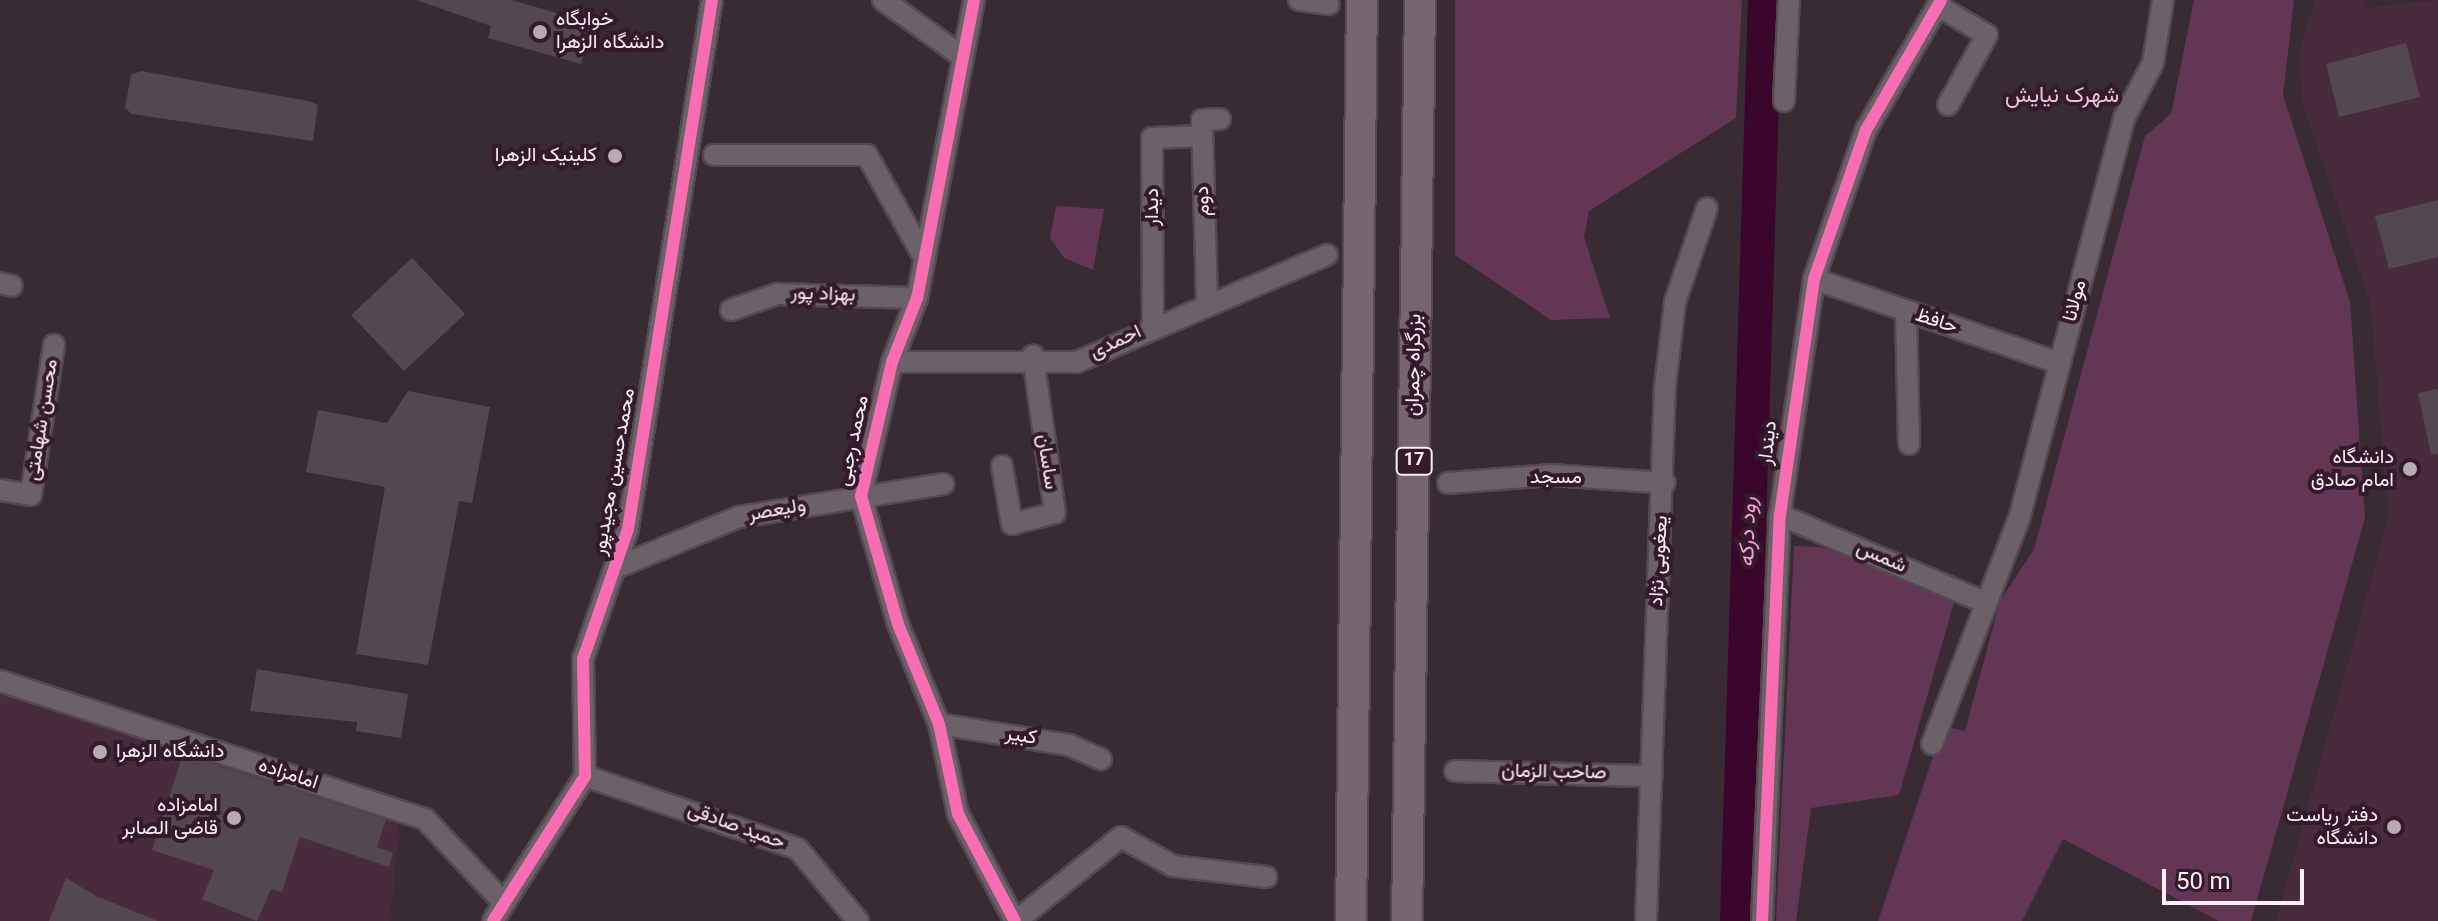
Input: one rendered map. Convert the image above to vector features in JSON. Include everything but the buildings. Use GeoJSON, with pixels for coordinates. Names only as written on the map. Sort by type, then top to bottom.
{"type":"FeatureCollection","features":[{"type":"Feature","properties":{"kind":"highway"},"geometry":{"type":"LineString","coordinates":[[1351,921],[1362,0]]}},
{"type":"Feature","properties":{"kind":"highway","name":"بزرگراه چمران"},"geometry":{"type":"LineString","coordinates":[[1407,921],[1420,0]]}},
{"type":"Feature","properties":{"kind":"street","name":"محمدحسین مجیدپور"},"geometry":{"type":"LineString","coordinates":[[585,776],[583,659],[592,617],[620,566],[712,0]]}},
{"type":"Feature","properties":{"kind":"street"},"geometry":{"type":"LineString","coordinates":[[883,0],[959,54]]}},
{"type":"Feature","properties":{"kind":"street","name":"محمد رجبی"},"geometry":{"type":"LineString","coordinates":[[974,0],[959,54],[917,298],[892,362],[861,496],[893,610],[939,724],[958,814],[1016,921]]}},
{"type":"Feature","properties":{"kind":"street"},"geometry":{"type":"LineString","coordinates":[[1299,0],[1329,4]]}},
{"type":"Feature","properties":{"kind":"street"},"geometry":{"type":"LineString","coordinates":[[1784,101],[1789,0]]}},
{"type":"Feature","properties":{"kind":"street","name":"مولانا"},"geometry":{"type":"LineString","coordinates":[[1932,744],[1982,601],[2019,519],[2124,118],[2153,63],[2163,0]]}},
{"type":"Feature","properties":{"kind":"street"},"geometry":{"type":"LineString","coordinates":[[1939,3],[1987,35],[1948,105]]}},
{"type":"Feature","properties":{"kind":"street","name":"دیندار"},"geometry":{"type":"LineString","coordinates":[[1762,921],[1780,515],[1814,279],[1866,130],[1939,3]]}},
{"type":"Feature","properties":{"kind":"street"},"geometry":{"type":"LineString","coordinates":[[1202,136],[1202,120],[1220,119]]}},
{"type":"Feature","properties":{"kind":"street","name":"دوم"},"geometry":{"type":"LineString","coordinates":[[1202,136],[1207,300]]}},
{"type":"Feature","properties":{"kind":"street","name":"دیدار"},"geometry":{"type":"LineString","coordinates":[[1153,325],[1152,138],[1202,136]]}},
{"type":"Feature","properties":{"kind":"street"},"geometry":{"type":"LineString","coordinates":[[714,155],[867,155],[925,259]]}},
{"type":"Feature","properties":{"kind":"street","name":"یعغوبی نژاد"},"geometry":{"type":"LineString","coordinates":[[1646,921],[1675,302],[1707,208]]}},
{"type":"Feature","properties":{"kind":"street","name":"احمدی"},"geometry":{"type":"LineString","coordinates":[[892,362],[1033,356],[1077,362],[1207,300],[1327,255]]}},
{"type":"Feature","properties":{"kind":"street","name":"حافظ"},"geometry":{"type":"LineString","coordinates":[[1814,279],[2060,363]]}},
{"type":"Feature","properties":{"kind":"street","name":"بهزاد پور"},"geometry":{"type":"LineString","coordinates":[[731,310],[777,294],[917,298]]}},
{"type":"Feature","properties":{"kind":"street"},"geometry":{"type":"LineString","coordinates":[[1906,312],[1909,444]]}},
{"type":"Feature","properties":{"kind":"street","name":"محسن شهامتی"},"geometry":{"type":"LineString","coordinates":[[0,490],[31,495],[54,345]]}},
{"type":"Feature","properties":{"kind":"street","name":"ساسان"},"geometry":{"type":"LineString","coordinates":[[1002,466],[1012,524],[1055,513],[1033,356]]}},
{"type":"Feature","properties":{"kind":"street","name":"مسجد"},"geometry":{"type":"LineString","coordinates":[[1448,483],[1552,475],[1665,483]]}},
{"type":"Feature","properties":{"kind":"street","name":"ولیعصر"},"geometry":{"type":"LineString","coordinates":[[620,566],[739,517],[943,484]]}},
{"type":"Feature","properties":{"kind":"street","name":"شمس"},"geometry":{"type":"LineString","coordinates":[[1780,515],[1982,601]]}},
{"type":"Feature","properties":{"kind":"street","name":"امامزاده"},"geometry":{"type":"LineString","coordinates":[[0,681],[425,819],[501,900]]}},
{"type":"Feature","properties":{"kind":"street","name":"کبیر"},"geometry":{"type":"LineString","coordinates":[[939,724],[1069,745],[1101,759]]}},
{"type":"Feature","properties":{"kind":"street","name":"صاحب الزمان"},"geometry":{"type":"LineString","coordinates":[[1455,771],[1652,776]]}},
{"type":"Feature","properties":{"kind":"street"},"geometry":{"type":"LineString","coordinates":[[493,921],[501,900],[585,776]]}},
{"type":"Feature","properties":{"kind":"street","name":"حمید صادقی"},"geometry":{"type":"LineString","coordinates":[[585,776],[798,849],[858,921]]}},
{"type":"Feature","properties":{"kind":"street"},"geometry":{"type":"LineString","coordinates":[[1016,921],[1121,837],[1173,866],[1266,877]]}},
{"type":"Feature","properties":{"kind":"shaded area"},"geometry":{"type":"Polygon","coordinates":[[[1455,0],[1742,0],[1736,118],[1589,211],[1584,237],[1610,318],[1551,320],[1455,255],[1455,0]]]}},
{"type":"Feature","properties":{"kind":"shaded area"},"geometry":{"type":"Polygon","coordinates":[[[2194,0],[2294,0],[2283,95],[2350,302],[2365,518],[2251,921],[2219,921],[2063,839],[2022,921],[1878,921],[1943,726],[1965,731],[2000,601],[2034,549],[2145,136],[2171,114],[2194,0]]]}},
{"type":"Feature","properties":{"kind":"shaded area","name":"دانشگاه امام صادق"},"geometry":{"type":"Polygon","coordinates":[[[2315,0],[2362,0],[2365,8],[2438,0],[2438,921],[2276,921],[2389,516],[2370,301],[2302,102],[2299,51],[2315,0]]]}},
{"type":"Feature","properties":{"kind":"shaded area"},"geometry":{"type":"Polygon","coordinates":[[[1056,206],[1104,209],[1093,270],[1064,258],[1050,238],[1056,206]]]}},
{"type":"Feature","properties":{"kind":"shaded area"},"geometry":{"type":"Polygon","coordinates":[[[1794,546],[1820,547],[1956,595],[1899,795],[1811,808],[1796,921],[1776,921],[1794,546]]]}},
{"type":"Feature","properties":{"kind":"shaded area","name":"دانشگاه الزهرا"},"geometry":{"type":"Polygon","coordinates":[[[0,683],[400,821],[390,921],[0,921],[0,683]]]}},
{"type":"Feature","properties":{"kind":"waterway","name":"رود درکه"},"geometry":{"type":"LineString","coordinates":[[1737,921],[1765,0]]}},
{"type":"Feature","properties":{"kind":"cycle path"},"geometry":{"type":"LineString","coordinates":[[493,921],[585,776],[583,659],[628,529],[712,0]]}},
{"type":"Feature","properties":{"kind":"cycle path"},"geometry":{"type":"LineString","coordinates":[[974,0],[917,298],[892,362],[861,496],[898,624],[939,724],[958,814],[1015,921]]}},
{"type":"Feature","properties":{"kind":"cycle path"},"geometry":{"type":"LineString","coordinates":[[1762,921],[1780,515],[1814,279],[1866,130],[1941,0]]}},
{"type":"Feature","properties":{"kind":"place","name":"خوابگاه دانشگاه الزهرا"},"geometry":{"type":"Point","coordinates":[540,32]}},
{"type":"Feature","properties":{"kind":"place","name":"کلینیک الزهرا"},"geometry":{"type":"Point","coordinates":[615,156]}},
{"type":"Feature","properties":{"kind":"place","name":"دانشگاه امام صادق"},"geometry":{"type":"Point","coordinates":[2410,469]}},
{"type":"Feature","properties":{"kind":"place","name":"دانشگاه الزهرا"},"geometry":{"type":"Point","coordinates":[100,752]}},
{"type":"Feature","properties":{"kind":"place","name":"امامزاده قاضی الصابر"},"geometry":{"type":"Point","coordinates":[234,818]}},
{"type":"Feature","properties":{"kind":"place","name":"دفتر ریاست دانشگاه"},"geometry":{"type":"Point","coordinates":[2394,827]}},
{"type":"Feature","properties":{"kind":"district","name":"شهرک نیایش"},"geometry":{"type":"Point","coordinates":[2062,97]}}]}
